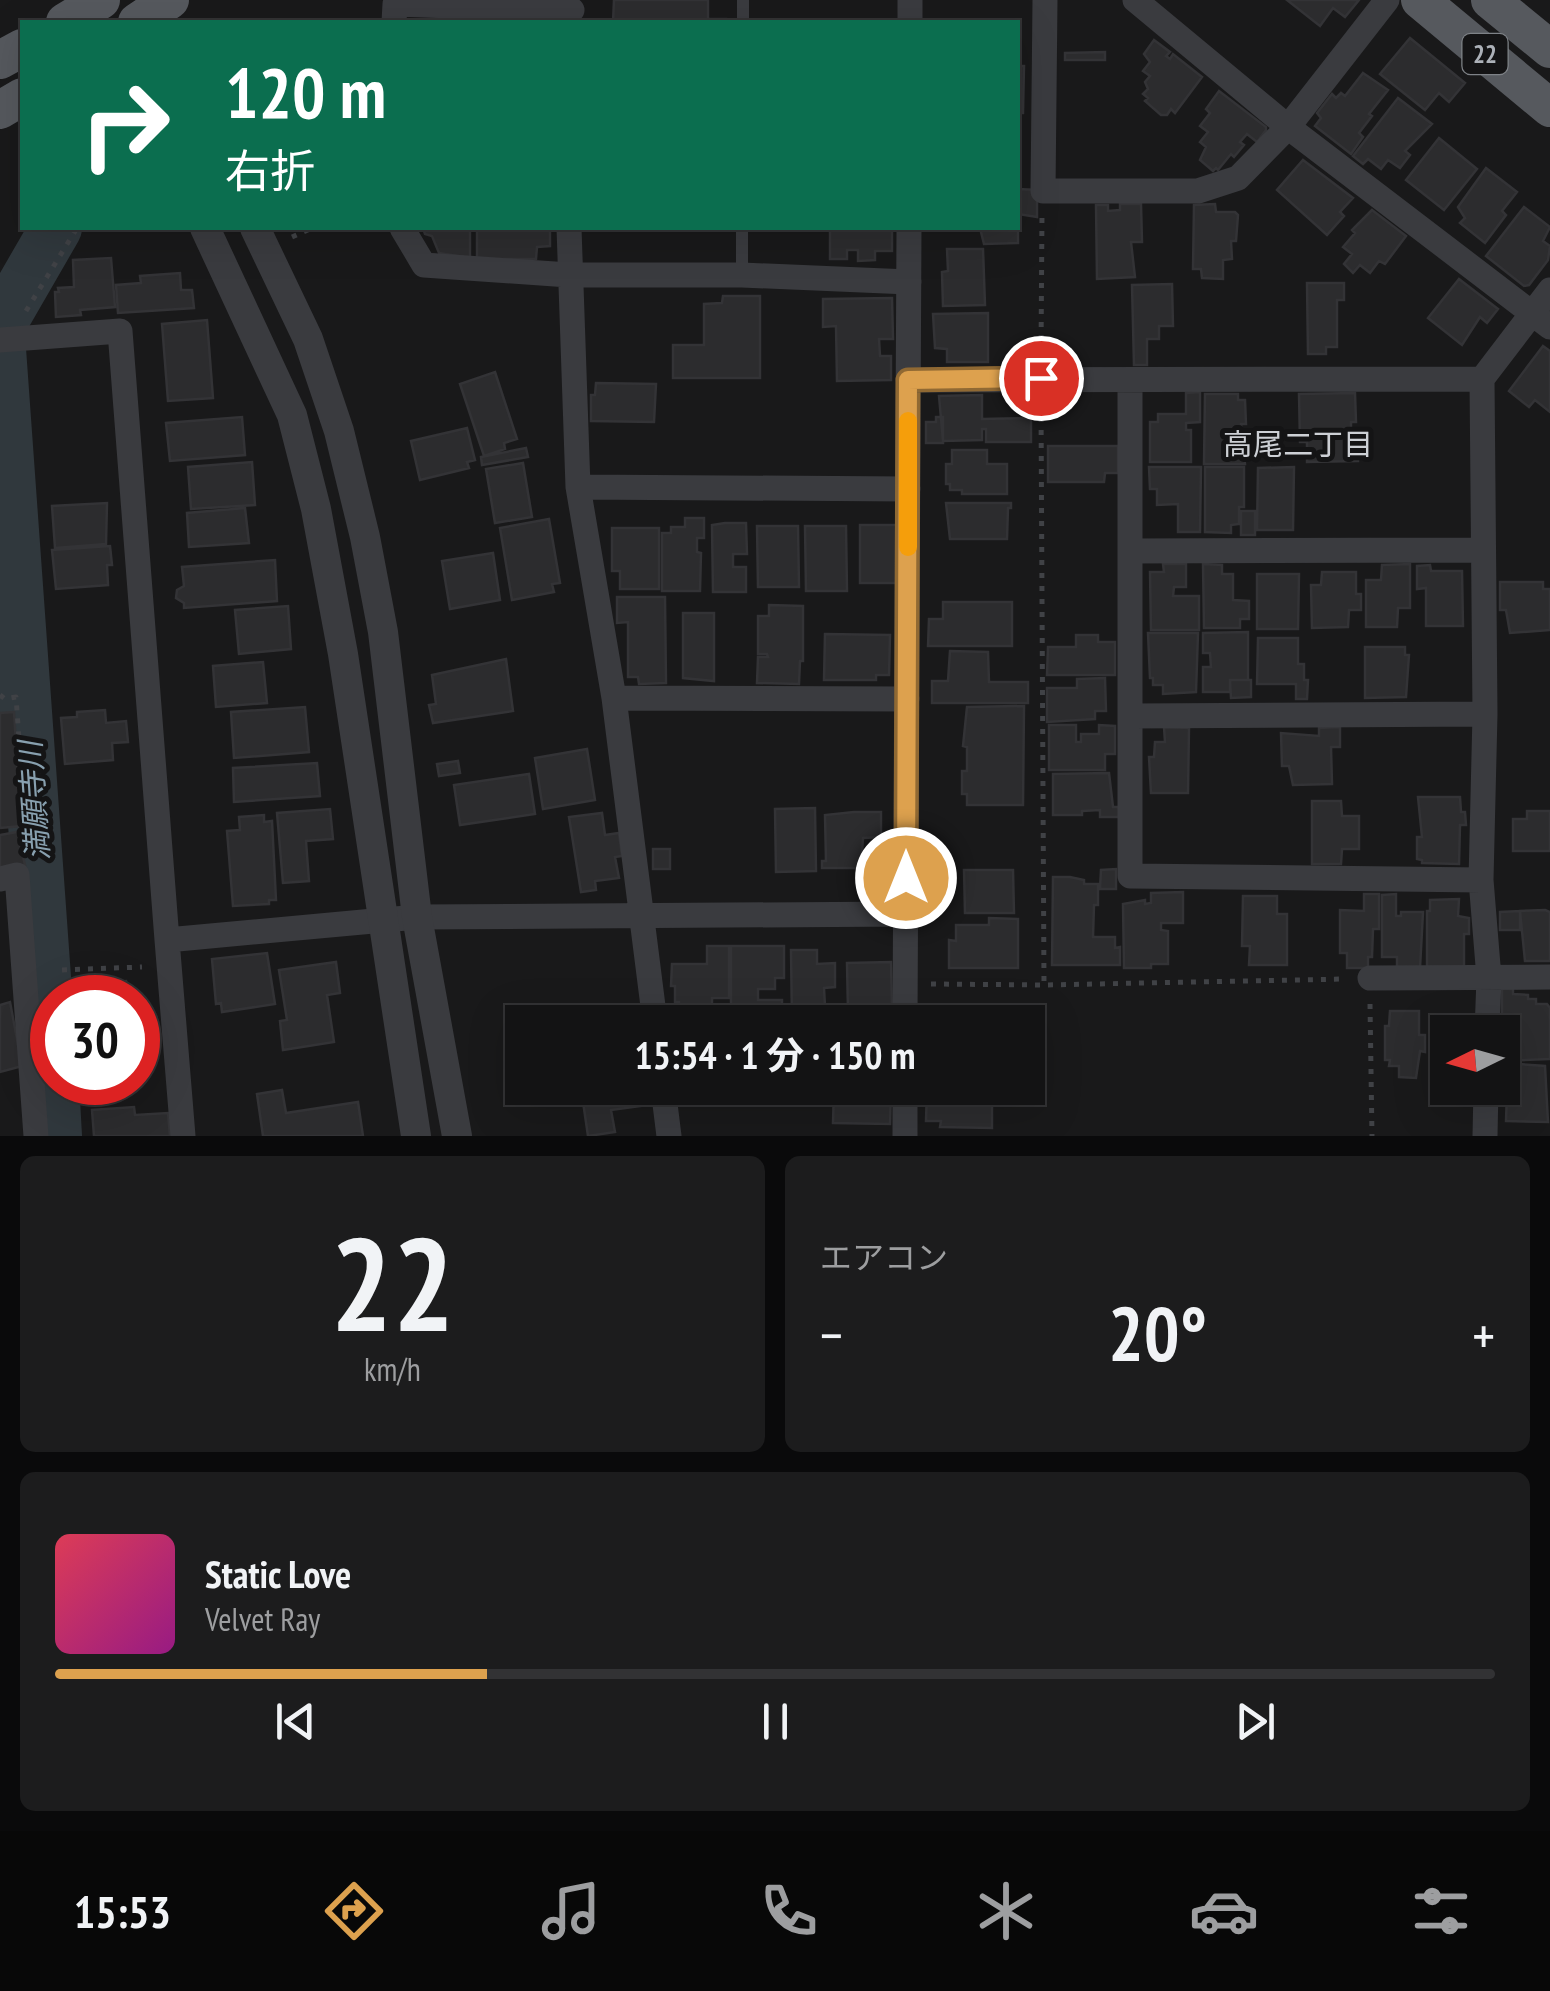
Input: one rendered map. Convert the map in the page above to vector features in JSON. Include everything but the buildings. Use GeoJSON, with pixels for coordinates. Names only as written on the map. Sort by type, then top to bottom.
{"type":"FeatureCollection","features":[{"type":"Feature","properties":{"kind":"main road","name":"22"},"geometry":{"type":"LineString","coordinates":[[1420,0],[1550,108]]}},
{"type":"Feature","properties":{"kind":"main road","name":"22"},"geometry":{"type":"LineString","coordinates":[[1490,0],[1550,49]]}},
{"type":"Feature","properties":{"kind":"street"},"geometry":{"type":"LineString","coordinates":[[1045,0],[1042,191],[1198,191],[1238,178],[1288,127],[1387,0]]}},
{"type":"Feature","properties":{"kind":"street"},"geometry":{"type":"LineString","coordinates":[[1135,0],[1288,127],[1541,320]]}},
{"type":"Feature","properties":{"kind":"street"},"geometry":{"type":"LineString","coordinates":[[394,20],[395,4],[572,11]]}},
{"type":"Feature","properties":{"kind":"street"},"geometry":{"type":"LineString","coordinates":[[206,230],[292,416],[312,490],[343,654],[416,1136]]}},
{"type":"Feature","properties":{"kind":"street"},"geometry":{"type":"LineString","coordinates":[[256,230],[308,340],[339,431],[365,537],[382,632],[416,918],[456,1136]]}},
{"type":"Feature","properties":{"kind":"street"},"geometry":{"type":"LineString","coordinates":[[403,230],[424,266],[569,275],[742,275],[909,282]]}},
{"type":"Feature","properties":{"kind":"street"},"geometry":{"type":"LineString","coordinates":[[570,230],[578,487],[614,698],[653,1005]]}},
{"type":"Feature","properties":{"kind":"street"},"geometry":{"type":"LineString","coordinates":[[905,1005],[909,230]]}},
{"type":"Feature","properties":{"kind":"street"},"geometry":{"type":"LineString","coordinates":[[1487,1015],[1481,880],[1485,714],[1482,380],[1541,320],[1550,290]]}},
{"type":"Feature","properties":{"kind":"street"},"geometry":{"type":"LineString","coordinates":[[4,340],[120,331],[184,1136]]}},
{"type":"Feature","properties":{"kind":"street"},"geometry":{"type":"LineString","coordinates":[[908,380],[1482,380]]}},
{"type":"Feature","properties":{"kind":"street"},"geometry":{"type":"LineString","coordinates":[[1130,380],[1130,876],[1481,880]]}},
{"type":"Feature","properties":{"kind":"street"},"geometry":{"type":"LineString","coordinates":[[578,487],[908,489]]}},
{"type":"Feature","properties":{"kind":"street"},"geometry":{"type":"LineString","coordinates":[[1132,551],[1483,550]]}},
{"type":"Feature","properties":{"kind":"street"},"geometry":{"type":"LineString","coordinates":[[614,698],[907,698]]}},
{"type":"Feature","properties":{"kind":"street"},"geometry":{"type":"LineString","coordinates":[[1132,716],[1485,714]]}},
{"type":"Feature","properties":{"kind":"street"},"geometry":{"type":"LineString","coordinates":[[8,877],[12,976],[36,1136]]}},
{"type":"Feature","properties":{"kind":"street"},"geometry":{"type":"LineString","coordinates":[[169,953],[416,918],[906,914]]}},
{"type":"Feature","properties":{"kind":"street"},"geometry":{"type":"LineString","coordinates":[[1370,978],[1550,976]]}},
{"type":"Feature","properties":{"kind":"street"},"geometry":{"type":"LineString","coordinates":[[665,1105],[668,1136]]}},
{"type":"Feature","properties":{"kind":"street"},"geometry":{"type":"LineString","coordinates":[[905,1105],[905,1136]]}},
{"type":"Feature","properties":{"kind":"street"},"geometry":{"type":"LineString","coordinates":[[1485,1136],[1486,1105]]}},
{"type":"Feature","properties":{"kind":"lane"},"geometry":{"type":"LineString","coordinates":[[742,230],[742,275]]}},
{"type":"Feature","properties":{"kind":"path"},"geometry":{"type":"LineString","coordinates":[[1042,191],[1044,985]]}},
{"type":"Feature","properties":{"kind":"path"},"geometry":{"type":"LineString","coordinates":[[4,340],[76,230]]}},
{"type":"Feature","properties":{"kind":"path"},"geometry":{"type":"LineString","coordinates":[[0,695],[5,699],[16,697],[29,871],[8,877]]}},
{"type":"Feature","properties":{"kind":"path"},"geometry":{"type":"LineString","coordinates":[[62,970],[169,953]]}},
{"type":"Feature","properties":{"kind":"path"},"geometry":{"type":"LineString","coordinates":[[906,984],[1370,978],[1372,1136]]}},
{"type":"Feature","properties":{"kind":"waterway","name":"満願寺川"},"geometry":{"type":"LineString","coordinates":[[0,325],[55,230]]}},
{"type":"Feature","properties":{"kind":"waterway","name":"満願寺川"},"geometry":{"type":"LineString","coordinates":[[0,349],[45,975]]}},
{"type":"Feature","properties":{"kind":"waterway","name":"満願寺川"},"geometry":{"type":"LineString","coordinates":[[54,1105],[56,1136]]}},
{"type":"Feature","properties":{"kind":"slow traffic"},"geometry":{"type":"LineString","coordinates":[[908,421],[908,547]]}},
{"type":"Feature","properties":{"kind":"district","name":"高尾二丁目"},"geometry":{"type":"Point","coordinates":[1298,443]}},
{"type":"Feature","properties":{"kind":"route"},"geometry":{"type":"LineString","coordinates":[[906,878],[908,380],[1041,378]]}}]}
